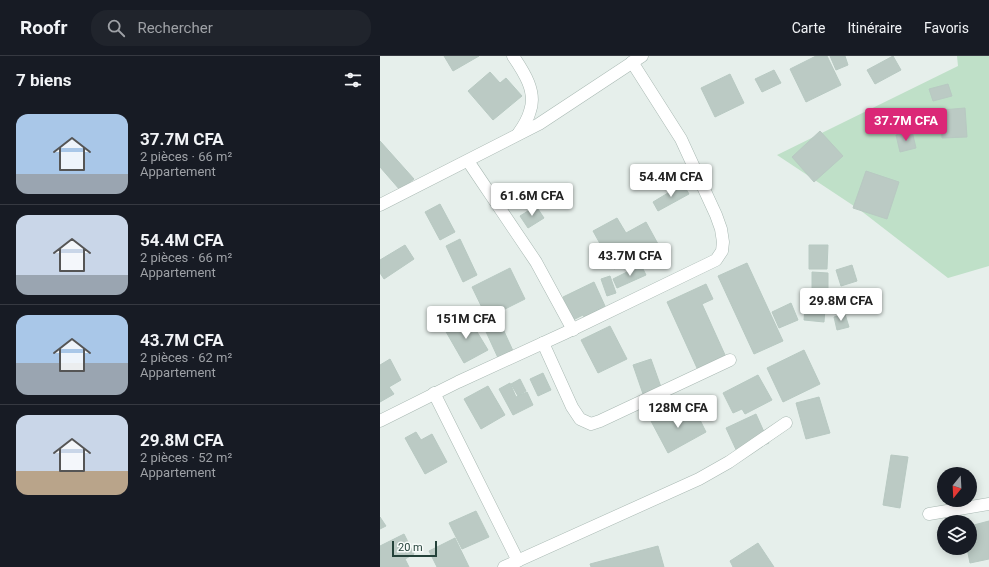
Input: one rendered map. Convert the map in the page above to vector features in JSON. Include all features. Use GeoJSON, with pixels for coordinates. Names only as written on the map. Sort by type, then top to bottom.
{"type":"FeatureCollection","features":[{"type":"Feature","properties":{"kind":"street"},"geometry":{"type":"LineString","coordinates":[[514,56],[524,73],[532,93],[530,112],[518,134]]}},
{"type":"Feature","properties":{"kind":"street"},"geometry":{"type":"LineString","coordinates":[[380,204],[539,124],[637,59],[681,139],[719,222],[723,242],[722,251],[716,260],[706,266],[573,330],[434,393],[380,421]]}},
{"type":"Feature","properties":{"kind":"street"},"geometry":{"type":"LineString","coordinates":[[468,161],[536,262],[573,330]]}},
{"type":"Feature","properties":{"kind":"street"},"geometry":{"type":"LineString","coordinates":[[544,343],[572,407],[580,419],[590,424],[604,419],[730,360]]}},
{"type":"Feature","properties":{"kind":"street"},"geometry":{"type":"LineString","coordinates":[[434,393],[518,560]]}},
{"type":"Feature","properties":{"kind":"street"},"geometry":{"type":"LineString","coordinates":[[504,567],[699,479],[729,462],[786,423]]}},
{"type":"Feature","properties":{"kind":"street"},"geometry":{"type":"LineString","coordinates":[[929,514],[989,504]]}},
{"type":"Feature","properties":{"kind":"green space"},"geometry":{"type":"Polygon","coordinates":[[[957,56],[989,56],[989,266],[948,278],[860,210],[777,155],[958,66],[957,56]]]}},
{"type":"Feature","properties":{"kind":"building"},"geometry":{"type":"Polygon","coordinates":[[[444,56],[479,56],[453,71],[444,56]]]}},
{"type":"Feature","properties":{"kind":"building"},"geometry":{"type":"Polygon","coordinates":[[[816,56],[827,56],[841,85],[806,102],[790,69],[816,56]]]}},
{"type":"Feature","properties":{"kind":"building"},"geometry":{"type":"Polygon","coordinates":[[[830,56],[845,56],[848,65],[836,70],[830,56]]]}},
{"type":"Feature","properties":{"kind":"building"},"geometry":{"type":"Polygon","coordinates":[[[893,56],[901,70],[875,84],[867,70],[893,56]]]}},
{"type":"Feature","properties":{"kind":"building"},"geometry":{"type":"Polygon","coordinates":[[[774,70],[781,83],[762,92],[755,79],[774,70]]]}},
{"type":"Feature","properties":{"kind":"building"},"geometry":{"type":"Polygon","coordinates":[[[490,72],[500,83],[506,78],[522,96],[493,120],[468,91],[490,72]]]}},
{"type":"Feature","properties":{"kind":"building"},"geometry":{"type":"Polygon","coordinates":[[[730,74],[744,103],[715,117],[701,88],[730,74]]]}},
{"type":"Feature","properties":{"kind":"building"},"geometry":{"type":"Polygon","coordinates":[[[948,84],[952,96],[933,101],[929,89],[948,84]]]}},
{"type":"Feature","properties":{"kind":"building"},"geometry":{"type":"Polygon","coordinates":[[[965,108],[967,137],[942,138],[941,110],[965,108]]]}},
{"type":"Feature","properties":{"kind":"building"},"geometry":{"type":"Polygon","coordinates":[[[909,111],[914,124],[895,131],[890,117],[909,111]]]}},
{"type":"Feature","properties":{"kind":"building"},"geometry":{"type":"Polygon","coordinates":[[[820,131],[843,156],[814,182],[792,157],[820,131]]]}},
{"type":"Feature","properties":{"kind":"building"},"geometry":{"type":"Polygon","coordinates":[[[912,131],[916,148],[900,152],[896,135],[912,131]]]}},
{"type":"Feature","properties":{"kind":"building"},"geometry":{"type":"Polygon","coordinates":[[[380,141],[414,179],[400,190],[380,167],[380,141]]]}},
{"type":"Feature","properties":{"kind":"building"},"geometry":{"type":"Polygon","coordinates":[[[866,171],[899,182],[887,219],[853,208],[866,171]]]}},
{"type":"Feature","properties":{"kind":"building"},"geometry":{"type":"Polygon","coordinates":[[[683,184],[689,194],[658,211],[653,202],[683,184]]]}},
{"type":"Feature","properties":{"kind":"building"},"geometry":{"type":"Polygon","coordinates":[[[440,204],[455,232],[440,240],[425,212],[440,204]]]}},
{"type":"Feature","properties":{"kind":"building"},"geometry":{"type":"Polygon","coordinates":[[[536,206],[544,218],[528,228],[520,216],[536,206]]]}},
{"type":"Feature","properties":{"kind":"building"},"geometry":{"type":"Polygon","coordinates":[[[617,218],[626,233],[646,222],[658,244],[614,269],[593,231],[617,218]]]}},
{"type":"Feature","properties":{"kind":"building"},"geometry":{"type":"Polygon","coordinates":[[[460,239],[477,275],[463,282],[446,246],[460,239]]]}},
{"type":"Feature","properties":{"kind":"building"},"geometry":{"type":"Polygon","coordinates":[[[405,245],[414,259],[384,279],[380,273],[380,260],[405,245]]]}},
{"type":"Feature","properties":{"kind":"building"},"geometry":{"type":"Polygon","coordinates":[[[809,245],[828,245],[827,269],[809,269],[809,245]]]}},
{"type":"Feature","properties":{"kind":"building"},"geometry":{"type":"Polygon","coordinates":[[[747,263],[783,341],[754,354],[718,276],[747,263]]]}},
{"type":"Feature","properties":{"kind":"building"},"geometry":{"type":"Polygon","coordinates":[[[641,265],[646,275],[617,288],[613,279],[641,265]]]}},
{"type":"Feature","properties":{"kind":"building"},"geometry":{"type":"Polygon","coordinates":[[[852,265],[857,281],[841,286],[836,270],[852,265]]]}},
{"type":"Feature","properties":{"kind":"building"},"geometry":{"type":"Polygon","coordinates":[[[510,268],[525,299],[487,318],[472,287],[510,268]]]}},
{"type":"Feature","properties":{"kind":"building"},"geometry":{"type":"Polygon","coordinates":[[[812,272],[828,273],[828,290],[812,290],[812,272]]]}},
{"type":"Feature","properties":{"kind":"building"},"geometry":{"type":"Polygon","coordinates":[[[610,276],[616,293],[607,296],[601,279],[610,276]]]}},
{"type":"Feature","properties":{"kind":"building"},"geometry":{"type":"Polygon","coordinates":[[[594,282],[605,306],[584,317],[583,315],[573,320],[563,297],[594,282]]]}},
{"type":"Feature","properties":{"kind":"building"},"geometry":{"type":"Polygon","coordinates":[[[706,284],[713,299],[702,304],[730,366],[702,379],[667,302],[706,284]]]}},
{"type":"Feature","properties":{"kind":"building"},"geometry":{"type":"Polygon","coordinates":[[[806,295],[826,296],[824,322],[804,320],[806,295]]]}},
{"type":"Feature","properties":{"kind":"building"},"geometry":{"type":"Polygon","coordinates":[[[791,303],[798,320],[779,328],[772,312],[791,303]]]}},
{"type":"Feature","properties":{"kind":"building"},"geometry":{"type":"Polygon","coordinates":[[[845,314],[849,327],[837,330],[834,317],[845,314]]]}},
{"type":"Feature","properties":{"kind":"building"},"geometry":{"type":"Polygon","coordinates":[[[497,316],[514,353],[499,360],[482,323],[497,316]]]}},
{"type":"Feature","properties":{"kind":"building"},"geometry":{"type":"Polygon","coordinates":[[[468,317],[488,350],[464,363],[445,330],[468,317]]]}},
{"type":"Feature","properties":{"kind":"building"},"geometry":{"type":"Polygon","coordinates":[[[610,326],[627,359],[598,373],[581,340],[610,326]]]}},
{"type":"Feature","properties":{"kind":"building"},"geometry":{"type":"Polygon","coordinates":[[[804,350],[820,384],[783,402],[767,368],[804,350]]]}},
{"type":"Feature","properties":{"kind":"building"},"geometry":{"type":"Polygon","coordinates":[[[390,359],[401,380],[389,387],[394,394],[380,402],[380,365],[390,359]]]}},
{"type":"Feature","properties":{"kind":"building"},"geometry":{"type":"Polygon","coordinates":[[[651,359],[661,387],[643,394],[633,365],[651,359]]]}},
{"type":"Feature","properties":{"kind":"building"},"geometry":{"type":"Polygon","coordinates":[[[543,373],[551,390],[538,396],[530,379],[543,373]]]}},
{"type":"Feature","properties":{"kind":"building"},"geometry":{"type":"Polygon","coordinates":[[[758,375],[772,400],[745,414],[742,409],[733,413],[723,393],[758,375]]]}},
{"type":"Feature","properties":{"kind":"building"},"geometry":{"type":"Polygon","coordinates":[[[520,379],[526,391],[518,396],[511,384],[520,379]]]}},
{"type":"Feature","properties":{"kind":"building"},"geometry":{"type":"Polygon","coordinates":[[[510,383],[516,397],[527,392],[533,405],[513,415],[499,389],[510,383]]]}},
{"type":"Feature","properties":{"kind":"building"},"geometry":{"type":"Polygon","coordinates":[[[488,386],[505,415],[481,429],[464,399],[488,386]]]}},
{"type":"Feature","properties":{"kind":"building"},"geometry":{"type":"Polygon","coordinates":[[[819,397],[830,433],[806,439],[796,403],[819,397]]]}},
{"type":"Feature","properties":{"kind":"building"},"geometry":{"type":"Polygon","coordinates":[[[694,408],[706,432],[668,453],[651,421],[672,410],[676,418],[694,408]]]}},
{"type":"Feature","properties":{"kind":"building"},"geometry":{"type":"Polygon","coordinates":[[[756,414],[769,443],[739,456],[726,428],[756,414]]]}},
{"type":"Feature","properties":{"kind":"building"},"geometry":{"type":"Polygon","coordinates":[[[416,432],[421,440],[432,434],[447,462],[425,474],[405,438],[416,432]]]}},
{"type":"Feature","properties":{"kind":"building"},"geometry":{"type":"Polygon","coordinates":[[[891,455],[908,457],[900,508],[883,505],[891,455]]]}},
{"type":"Feature","properties":{"kind":"building"},"geometry":{"type":"Polygon","coordinates":[[[476,511],[489,537],[462,549],[449,523],[476,511]]]}},
{"type":"Feature","properties":{"kind":"building"},"geometry":{"type":"Polygon","coordinates":[[[380,517],[386,526],[380,529],[380,517]]]}},
{"type":"Feature","properties":{"kind":"building"},"geometry":{"type":"Polygon","coordinates":[[[989,521],[989,559],[970,563],[968,555],[977,555],[977,524],[989,521]]]}},
{"type":"Feature","properties":{"kind":"building"},"geometry":{"type":"Polygon","coordinates":[[[404,534],[414,554],[405,559],[409,567],[380,567],[380,546],[404,534]]]}},
{"type":"Feature","properties":{"kind":"building"},"geometry":{"type":"Polygon","coordinates":[[[455,538],[469,567],[437,567],[429,551],[455,538]]]}},
{"type":"Feature","properties":{"kind":"building"},"geometry":{"type":"Polygon","coordinates":[[[758,543],[774,567],[733,567],[730,561],[758,543]]]}},
{"type":"Feature","properties":{"kind":"building"},"geometry":{"type":"Polygon","coordinates":[[[658,546],[664,567],[591,567],[590,564],[658,546]]]}}]}
